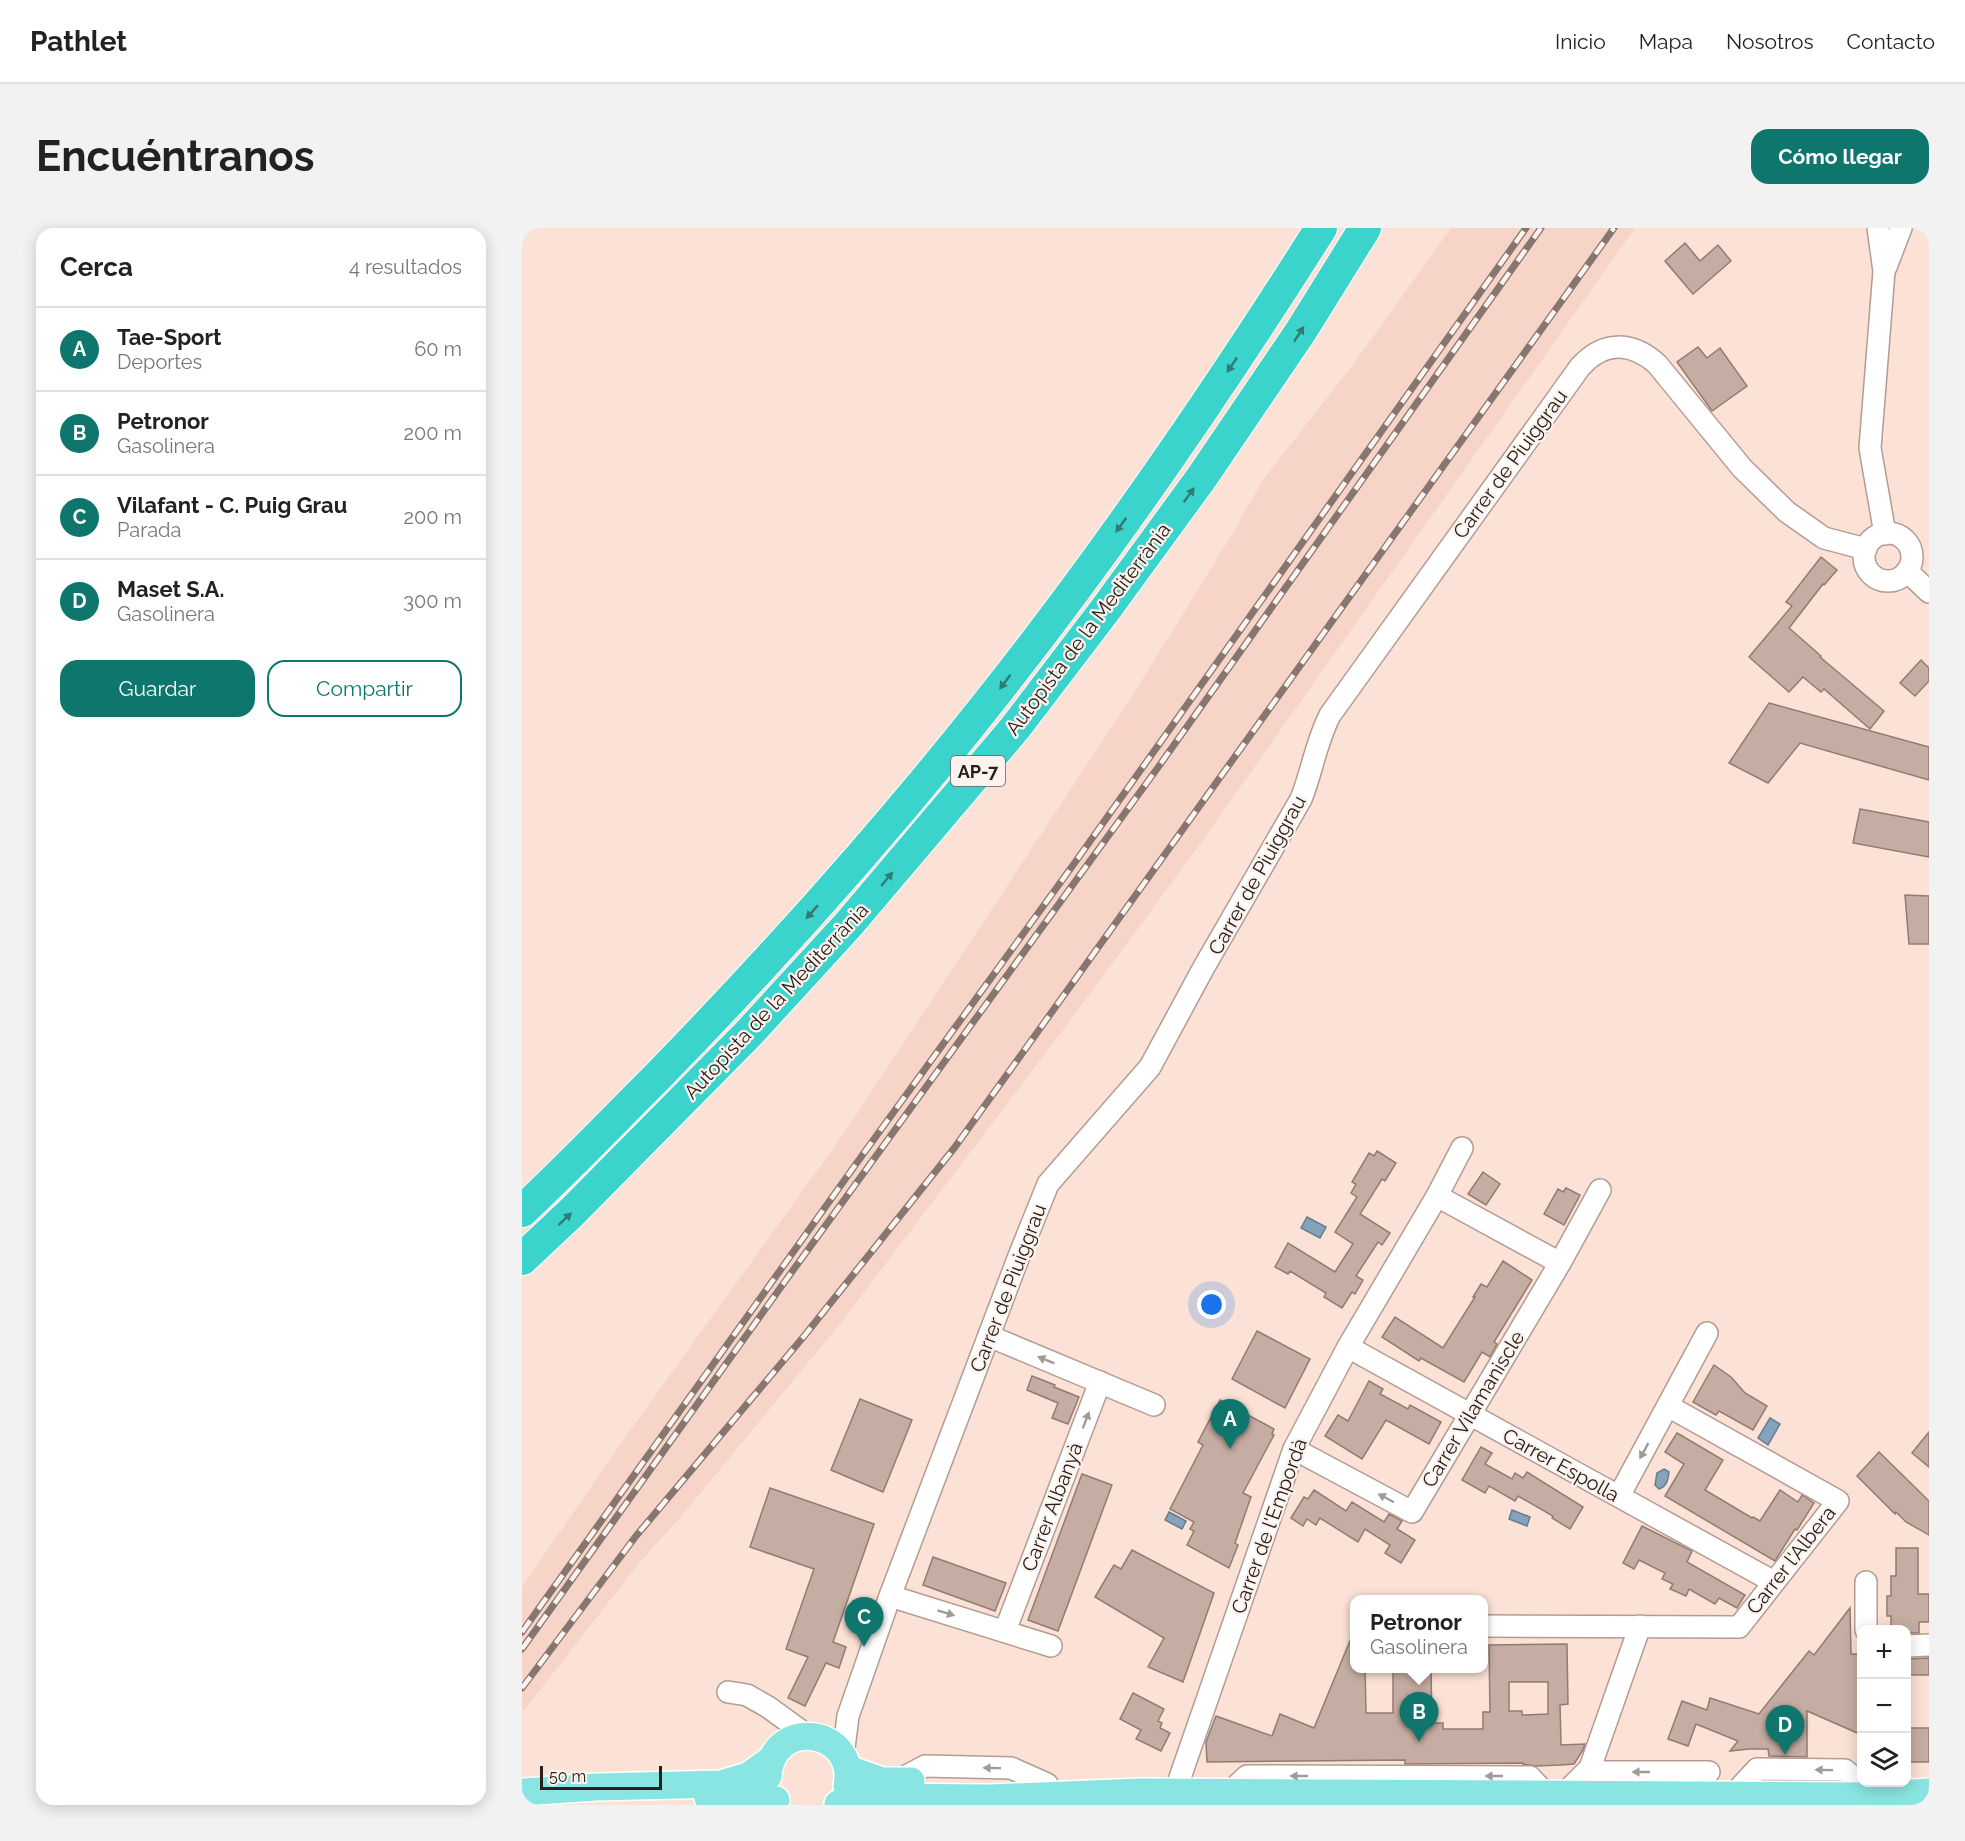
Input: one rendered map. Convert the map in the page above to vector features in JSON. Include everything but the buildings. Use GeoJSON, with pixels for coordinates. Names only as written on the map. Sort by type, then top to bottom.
{"type":"FeatureCollection","features":[{"type":"Feature","properties":{"kind":"highway","name":"Autopista de la Mediterrània"},"geometry":{"type":"LineString","coordinates":[[522,1210],[612,1123],[723,1010],[819,904],[989,703],[1077,587],[1173,453],[1270,309],[1321,228]]}},
{"type":"Feature","properties":{"kind":"highway","name":"Autopista de la Mediterrània"},"geometry":{"type":"LineString","coordinates":[[522,1258],[572,1212],[748,1034],[848,925],[1015,728],[1202,477],[1301,331],[1365,228]]}},
{"type":"Feature","properties":{"kind":"main road"},"geometry":{"type":"LineString","coordinates":[[523,1792],[596,1787],[721,1784],[748,1776],[791,1740],[813,1736],[829,1742],[845,1762],[910,1794],[1011,1797],[1155,1795],[1231,1791],[1317,1798],[1558,1797],[1606,1794],[1701,1780],[1733,1795],[1882,1798],[1929,1804]]}},
{"type":"Feature","properties":{"kind":"main road"},"geometry":{"type":"LineString","coordinates":[[774,1755],[769,1766],[768,1780],[778,1803]]}},
{"type":"Feature","properties":{"kind":"main road"},"geometry":{"type":"LineString","coordinates":[[837,1805],[847,1788],[845,1762]]}},
{"type":"Feature","properties":{"kind":"main road"},"geometry":{"type":"LineString","coordinates":[[837,1805],[872,1797],[1047,1784],[1072,1784],[1155,1795]]}},
{"type":"Feature","properties":{"kind":"main road"},"geometry":{"type":"LineString","coordinates":[[523,1792],[592,1802],[649,1803],[731,1796],[778,1803]]}},
{"type":"Feature","properties":{"kind":"main road"},"geometry":{"type":"LineString","coordinates":[[1882,1798],[1929,1792]]}},
{"type":"Feature","properties":{"kind":"street"},"geometry":{"type":"LineString","coordinates":[[1878,228],[1884,271],[1870,448],[1885,534]]}},
{"type":"Feature","properties":{"kind":"street"},"geometry":{"type":"LineString","coordinates":[[1884,271],[1900,228]]}},
{"type":"Feature","properties":{"kind":"street","name":"Carrer de Piuiggrau"},"geometry":{"type":"LineString","coordinates":[[845,1762],[849,1716],[890,1596],[1048,1184],[1150,1067],[1204,967],[1301,800],[1311,772],[1317,743],[1330,715],[1568,382],[1587,359],[1597,352],[1618,347],[1639,351],[1649,357],[1742,468],[1787,512],[1824,538],[1866,549]]}},
{"type":"Feature","properties":{"kind":"street"},"geometry":{"type":"LineString","coordinates":[[1885,534],[1898,536],[1909,545],[1912,559],[1907,571],[1895,580],[1880,580],[1869,571],[1866,564],[1866,549],[1873,539],[1885,534]]}},
{"type":"Feature","properties":{"kind":"street"},"geometry":{"type":"LineString","coordinates":[[1907,571],[1929,592]]}},
{"type":"Feature","properties":{"kind":"street","name":"Carrer de l'Empordà"},"geometry":{"type":"LineString","coordinates":[[1155,1795],[1294,1449],[1348,1347],[1437,1196],[1462,1148]]}},
{"type":"Feature","properties":{"kind":"street","name":"Carrer Vilamaniscle"},"geometry":{"type":"LineString","coordinates":[[1294,1449],[1412,1512],[1560,1263],[1600,1190]]}},
{"type":"Feature","properties":{"kind":"street"},"geometry":{"type":"LineString","coordinates":[[1437,1196],[1560,1263]]}},
{"type":"Feature","properties":{"kind":"street"},"geometry":{"type":"LineString","coordinates":[[1619,1497],[1707,1332]]}},
{"type":"Feature","properties":{"kind":"street"},"geometry":{"type":"LineString","coordinates":[[989,1336],[1154,1405]]}},
{"type":"Feature","properties":{"kind":"street","name":"Carrer Espolla"},"geometry":{"type":"LineString","coordinates":[[1348,1347],[1774,1582]]}},
{"type":"Feature","properties":{"kind":"street","name":"Carrer Albanyà"},"geometry":{"type":"LineString","coordinates":[[1005,1631],[1100,1382]]}},
{"type":"Feature","properties":{"kind":"street","name":"Carrer l'Albera"},"geometry":{"type":"LineString","coordinates":[[1488,1626],[1739,1627],[1838,1501],[1668,1406]]}},
{"type":"Feature","properties":{"kind":"street"},"geometry":{"type":"LineString","coordinates":[[1866,1582],[1866,1625]]}},
{"type":"Feature","properties":{"kind":"street"},"geometry":{"type":"LineString","coordinates":[[890,1596],[1051,1646]]}},
{"type":"Feature","properties":{"kind":"street"},"geometry":{"type":"LineString","coordinates":[[1231,1791],[1247,1776],[1530,1776],[1558,1797],[1590,1768],[1640,1626]]}},
{"type":"Feature","properties":{"kind":"street"},"geometry":{"type":"LineString","coordinates":[[1911,1646],[1929,1645]]}},
{"type":"Feature","properties":{"kind":"street"},"geometry":{"type":"LineString","coordinates":[[728,1692],[747,1695],[813,1736],[849,1716]]}},
{"type":"Feature","properties":{"kind":"street"},"geometry":{"type":"LineString","coordinates":[[768,1707],[777,1737],[774,1755]]}},
{"type":"Feature","properties":{"kind":"street"},"geometry":{"type":"LineString","coordinates":[[1590,1768],[1603,1772],[1701,1780]]}},
{"type":"Feature","properties":{"kind":"street"},"geometry":{"type":"LineString","coordinates":[[1590,1768],[1606,1794]]}},
{"type":"Feature","properties":{"kind":"shaded area"},"geometry":{"type":"Polygon","coordinates":[[[1451,228],[1635,228],[1195,851],[1069,1022],[840,1324],[678,1520],[639,1563],[522,1713],[522,1587],[624,1439],[845,1132],[1129,701],[1230,538],[1263,480],[1355,362],[1451,228]]]}},
{"type":"Feature","properties":{"kind":"water"},"geometry":{"type":"Polygon","coordinates":[[[1307,1217],[1326,1227],[1320,1238],[1301,1228],[1307,1217]]]}},
{"type":"Feature","properties":{"kind":"water"},"geometry":{"type":"Polygon","coordinates":[[[1770,1418],[1780,1424],[1768,1445],[1758,1438],[1770,1418]]]}},
{"type":"Feature","properties":{"kind":"water"},"geometry":{"type":"Polygon","coordinates":[[[1664,1469],[1669,1472],[1668,1478],[1659,1489],[1655,1485],[1657,1473],[1664,1469]]]}},
{"type":"Feature","properties":{"kind":"water"},"geometry":{"type":"Polygon","coordinates":[[[1512,1510],[1530,1517],[1527,1526],[1509,1519],[1512,1510]]]}},
{"type":"Feature","properties":{"kind":"water"},"geometry":{"type":"Polygon","coordinates":[[[1169,1512],[1186,1521],[1182,1529],[1165,1520],[1169,1512]]]}},
{"type":"Feature","properties":{"kind":"railway"},"geometry":{"type":"LineString","coordinates":[[522,1632],[861,1157],[1076,861],[1526,228]]}},
{"type":"Feature","properties":{"kind":"railway"},"geometry":{"type":"LineString","coordinates":[[522,1649],[1159,766],[1541,228]]}},
{"type":"Feature","properties":{"kind":"railway"},"geometry":{"type":"LineString","coordinates":[[522,1688],[636,1536],[805,1335],[955,1147],[1614,228]]}},
{"type":"Feature","properties":{"kind":"place","name":"Tae-Sport"},"geometry":{"type":"Point","coordinates":[1230,1449]}},
{"type":"Feature","properties":{"kind":"place","name":"Vilafant - C. Puig Grau"},"geometry":{"type":"Point","coordinates":[864,1647]}},
{"type":"Feature","properties":{"kind":"place","name":"Petronor"},"geometry":{"type":"Point","coordinates":[1419,1742]}},
{"type":"Feature","properties":{"kind":"place","name":"Maset S.A."},"geometry":{"type":"Point","coordinates":[1785,1755]}}]}
